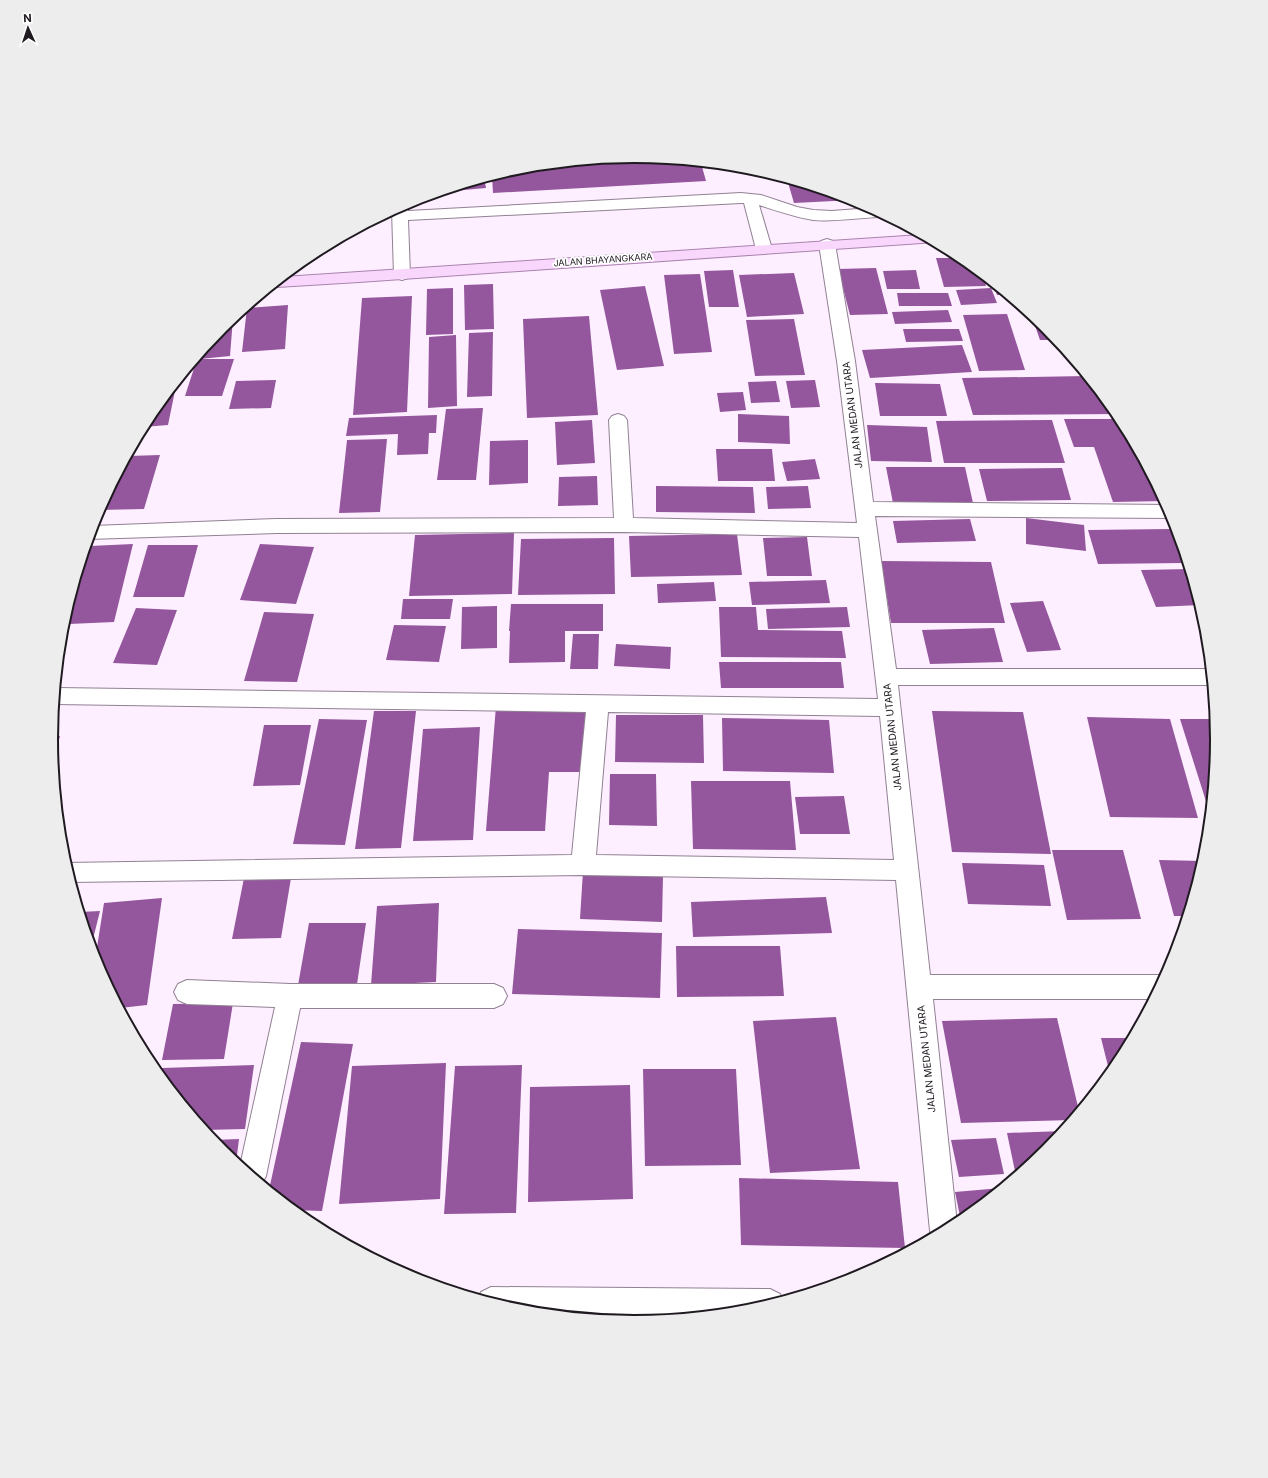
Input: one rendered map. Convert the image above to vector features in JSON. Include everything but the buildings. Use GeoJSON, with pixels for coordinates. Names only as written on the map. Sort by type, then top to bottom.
{"type":"FeatureCollection","features":[{"type":"Feature","properties":{"kind":"main road","name":"JALAN BHAYANGKARA"},"geometry":{"type":"LineString","coordinates":[[284,282],[402,275],[827,244],[921,239]]}},
{"type":"Feature","properties":{"kind":"street"},"geometry":{"type":"LineString","coordinates":[[405,211],[750,198],[765,201],[793,211],[813,215],[832,216],[868,213]]}},
{"type":"Feature","properties":{"kind":"street"},"geometry":{"type":"LineString","coordinates":[[750,198],[764,249]]}},
{"type":"Feature","properties":{"kind":"street"},"geometry":{"type":"LineString","coordinates":[[400,213],[402,275]]}},
{"type":"Feature","properties":{"kind":"street","name":"JALAN MEDAN UTARA"},"geometry":{"type":"LineString","coordinates":[[827,244],[846,361],[890,708],[943,1225]]}},
{"type":"Feature","properties":{"kind":"street"},"geometry":{"type":"LineString","coordinates":[[618,420],[622,514],[625,525]]}},
{"type":"Feature","properties":{"kind":"street"},"geometry":{"type":"LineString","coordinates":[[97,533],[277,526],[625,525],[1163,512]]}},
{"type":"Feature","properties":{"kind":"street"},"geometry":{"type":"LineString","coordinates":[[885,677],[1206,677]]}},
{"type":"Feature","properties":{"kind":"street"},"geometry":{"type":"LineString","coordinates":[[60,696],[890,708]]}},
{"type":"Feature","properties":{"kind":"street"},"geometry":{"type":"LineString","coordinates":[[583,865],[598,704]]}},
{"type":"Feature","properties":{"kind":"street"},"geometry":{"type":"LineString","coordinates":[[74,872],[583,865],[906,870]]}},
{"type":"Feature","properties":{"kind":"street"},"geometry":{"type":"LineString","coordinates":[[919,987],[1154,987]]}},
{"type":"Feature","properties":{"kind":"street"},"geometry":{"type":"LineString","coordinates":[[186,992],[290,996],[494,996]]}},
{"type":"Feature","properties":{"kind":"street"},"geometry":{"type":"LineString","coordinates":[[253,1171],[290,996]]}},
{"type":"Feature","properties":{"kind":"street"},"geometry":{"type":"LineString","coordinates":[[514,1302],[747,1304]]}}]}
